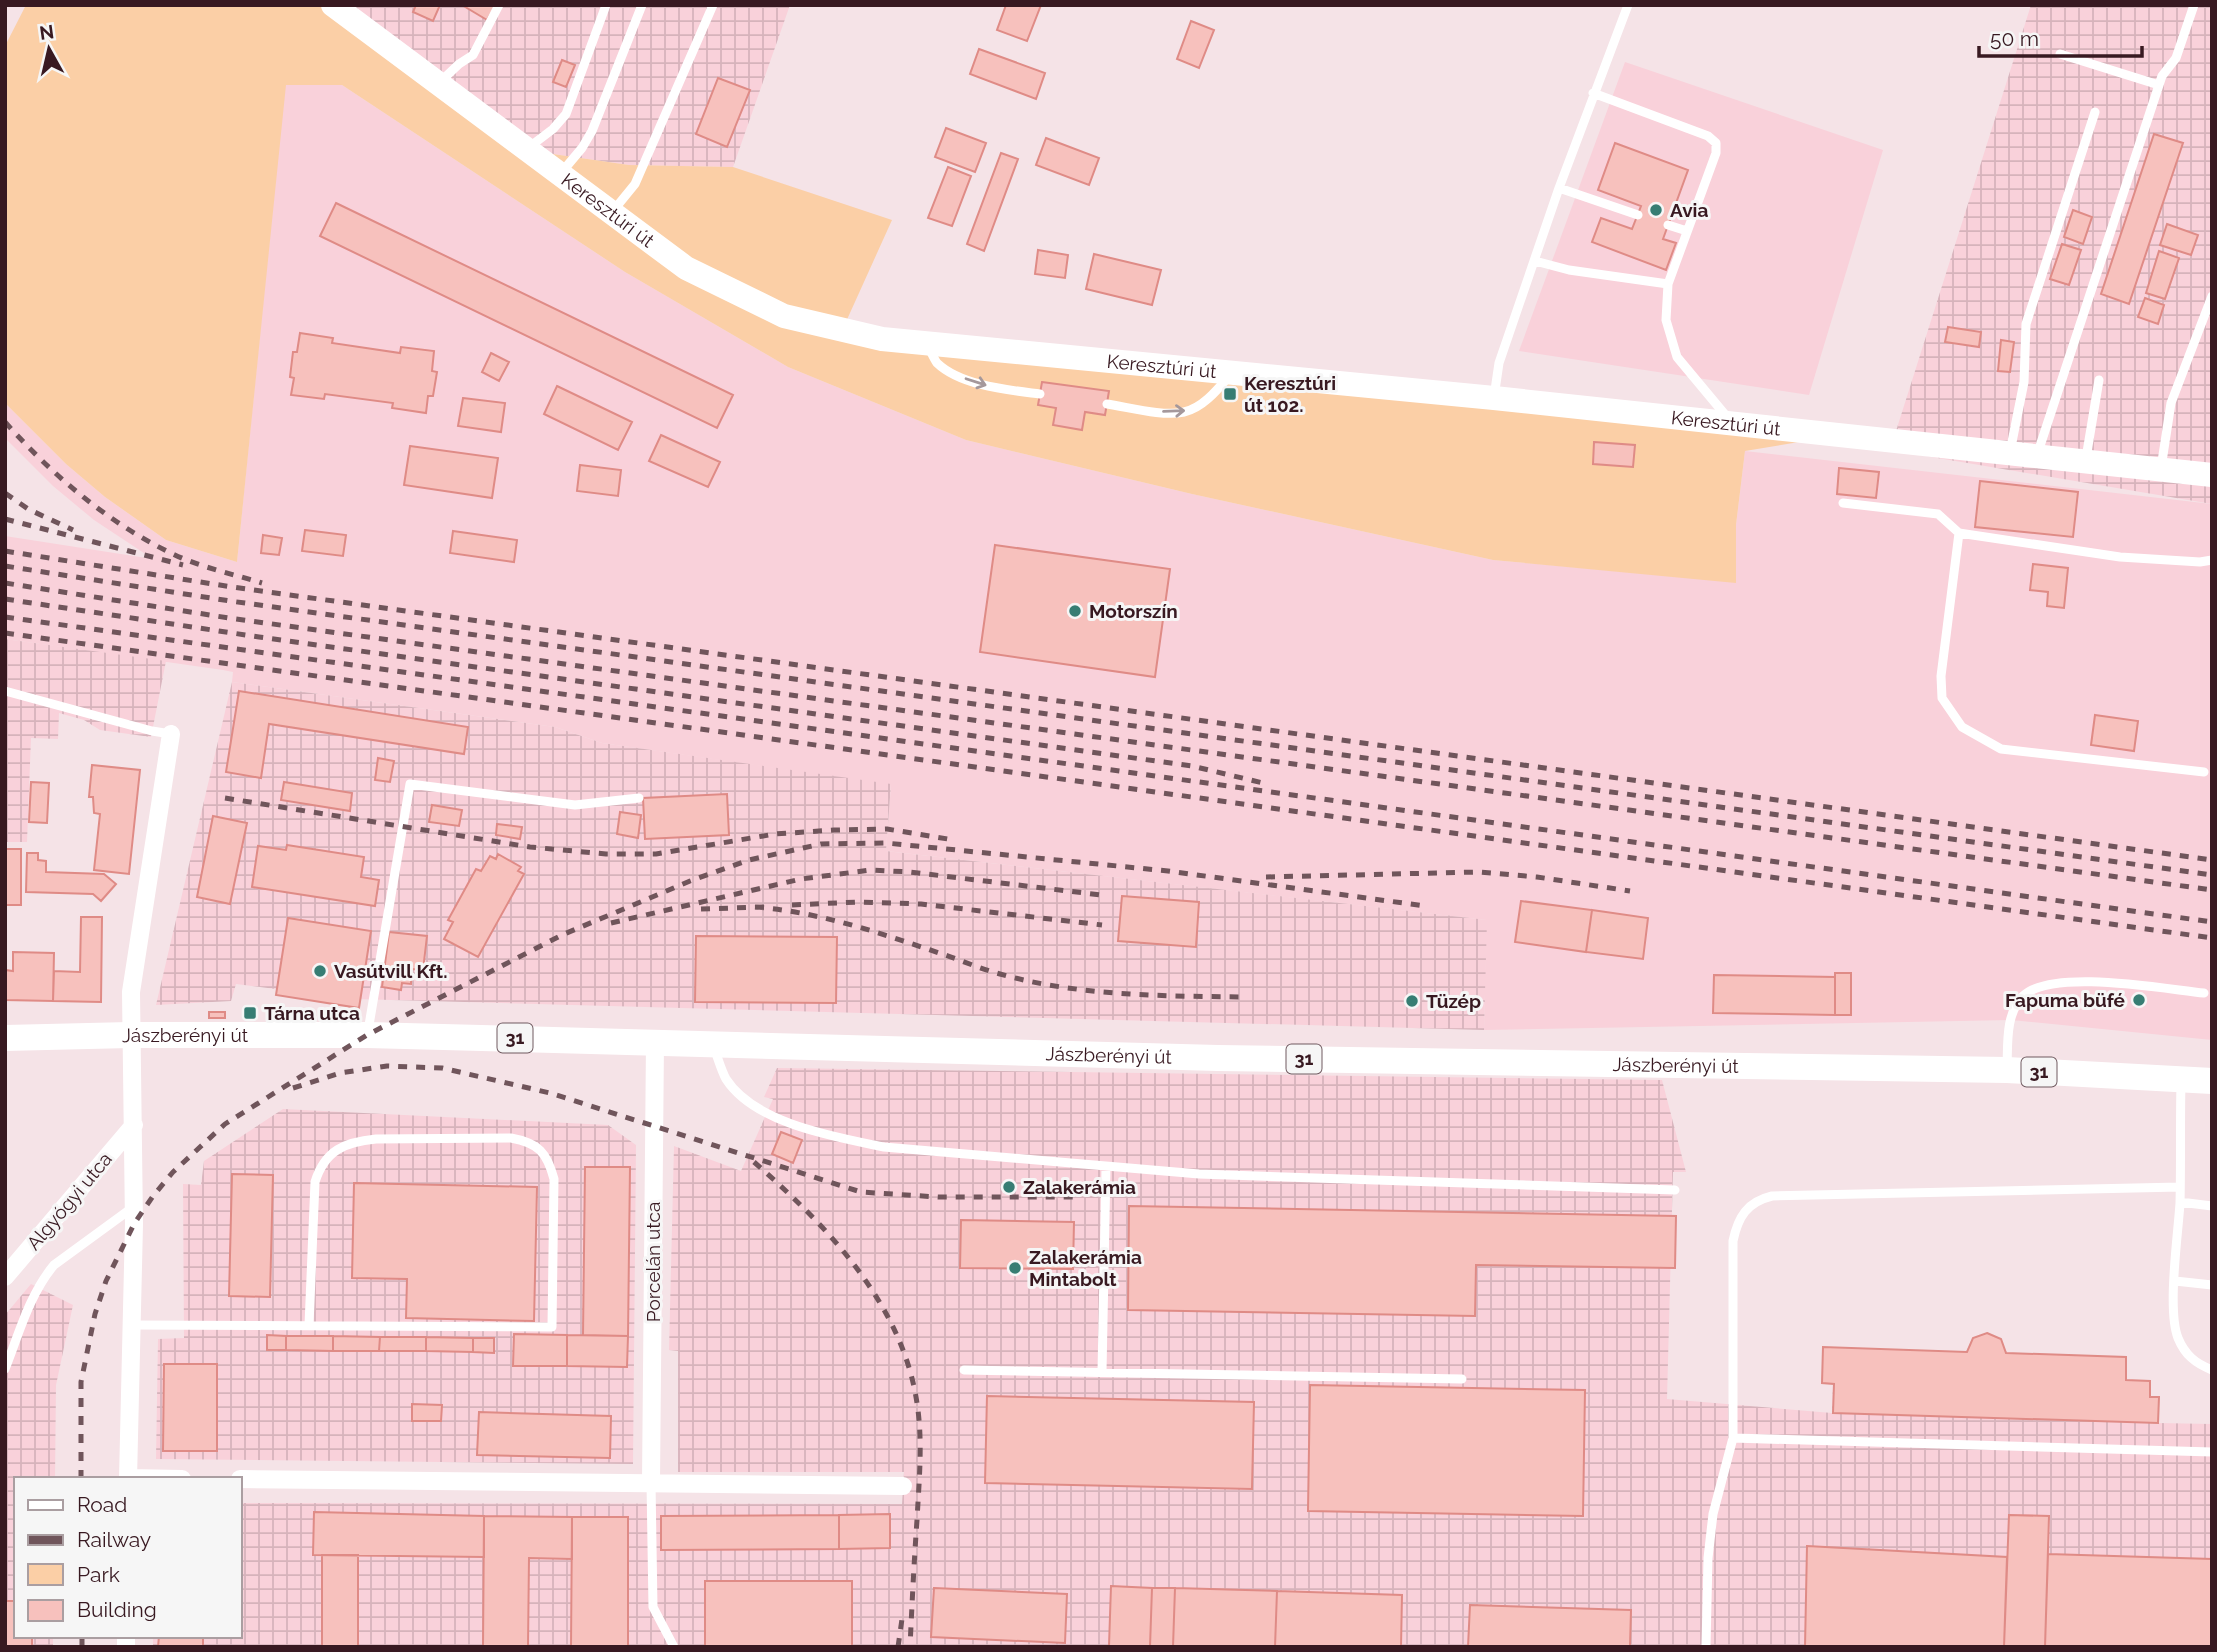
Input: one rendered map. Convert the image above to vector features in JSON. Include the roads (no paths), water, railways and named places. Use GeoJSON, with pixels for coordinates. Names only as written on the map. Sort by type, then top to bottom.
{"type":"FeatureCollection","features":[{"type":"Feature","properties":{"kind":"main road","name":"Keresztúri út"},"geometry":{"type":"LineString","coordinates":[[333,5],[686,268],[784,316],[882,340],[1494,398],[2212,475]]}},
{"type":"Feature","properties":{"kind":"main road","name":"Jászberényi út"},"geometry":{"type":"LineString","coordinates":[[5,1038],[367,1035],[1204,1058],[2007,1070],[2212,1081]]}},
{"type":"Feature","properties":{"kind":"street"},"geometry":{"type":"LineString","coordinates":[[128,1477],[134,1206],[131,992],[171,734]]}},
{"type":"Feature","properties":{"kind":"street","name":"Porcelán utca"},"geometry":{"type":"LineString","coordinates":[[651,1483],[655,1041]]}},
{"type":"Feature","properties":{"kind":"street","name":"Algyógyi utca"},"geometry":{"type":"LineString","coordinates":[[5,1277],[134,1125]]}},
{"type":"Feature","properties":{"kind":"street"},"geometry":{"type":"LineString","coordinates":[[242,1479],[903,1486]]}},
{"type":"Feature","properties":{"kind":"lane"},"geometry":{"type":"LineString","coordinates":[[439,84],[459,64],[473,55],[499,5]]}},
{"type":"Feature","properties":{"kind":"lane"},"geometry":{"type":"LineString","coordinates":[[526,149],[553,129],[566,114],[606,5]]}},
{"type":"Feature","properties":{"kind":"lane"},"geometry":{"type":"LineString","coordinates":[[560,174],[582,148],[592,131],[642,5]]}},
{"type":"Feature","properties":{"kind":"lane"},"geometry":{"type":"LineString","coordinates":[[612,213],[635,184],[713,5]]}},
{"type":"Feature","properties":{"kind":"lane"},"geometry":{"type":"LineString","coordinates":[[1494,398],[1499,363],[1593,93],[1628,5]]}},
{"type":"Feature","properties":{"kind":"lane"},"geometry":{"type":"LineString","coordinates":[[2036,456],[2162,76],[2176,58],[2194,5]]}},
{"type":"Feature","properties":{"kind":"lane"},"geometry":{"type":"LineString","coordinates":[[2060,54],[2159,85]]}},
{"type":"Feature","properties":{"kind":"lane"},"geometry":{"type":"LineString","coordinates":[[1593,93],[1708,136],[1716,143],[1716,153],[1668,284],[1665,298],[1666,320],[1677,357],[1733,424]]}},
{"type":"Feature","properties":{"kind":"lane"},"geometry":{"type":"LineString","coordinates":[[2010,453],[2024,382],[2026,324],[2095,112]]}},
{"type":"Feature","properties":{"kind":"lane"},"geometry":{"type":"LineString","coordinates":[[1559,188],[1638,215]]}},
{"type":"Feature","properties":{"kind":"lane"},"geometry":{"type":"LineString","coordinates":[[1668,225],[1687,231]]}},
{"type":"Feature","properties":{"kind":"lane"},"geometry":{"type":"LineString","coordinates":[[1535,261],[1569,270],[1668,284]]}},
{"type":"Feature","properties":{"kind":"lane"},"geometry":{"type":"LineString","coordinates":[[2161,469],[2171,403],[2212,296]]}},
{"type":"Feature","properties":{"kind":"lane"},"geometry":{"type":"LineString","coordinates":[[926,344],[937,362],[960,376],[996,388],[1040,394]]}},
{"type":"Feature","properties":{"kind":"lane"},"geometry":{"type":"LineString","coordinates":[[1107,404],[1161,412],[1184,412],[1211,397],[1232,373]]}},
{"type":"Feature","properties":{"kind":"lane"},"geometry":{"type":"LineString","coordinates":[[2086,461],[2099,380]]}},
{"type":"Feature","properties":{"kind":"lane"},"geometry":{"type":"LineString","coordinates":[[1843,503],[1938,514],[1959,533],[2120,557],[2200,562],[2212,560]]}},
{"type":"Feature","properties":{"kind":"lane"},"geometry":{"type":"LineString","coordinates":[[1959,533],[1941,676],[1942,698],[1962,727],[2001,748],[2204,772]]}},
{"type":"Feature","properties":{"kind":"lane"},"geometry":{"type":"LineString","coordinates":[[5,691],[171,734]]}},
{"type":"Feature","properties":{"kind":"lane"},"geometry":{"type":"LineString","coordinates":[[367,1035],[410,784],[575,805],[639,798]]}},
{"type":"Feature","properties":{"kind":"lane"},"geometry":{"type":"LineString","coordinates":[[2007,1070],[2014,1011],[2023,996],[2042,985],[2080,981],[2204,993]]}},
{"type":"Feature","properties":{"kind":"lane"},"geometry":{"type":"LineString","coordinates":[[712,1044],[727,1080],[752,1105],[782,1120],[884,1147],[1199,1174],[1675,1190]]}},
{"type":"Feature","properties":{"kind":"lane"},"geometry":{"type":"LineString","coordinates":[[2181,1078],[2180,1202],[2174,1316],[2177,1335],[2185,1352],[2195,1363],[2212,1370]]}},
{"type":"Feature","properties":{"kind":"lane"},"geometry":{"type":"LineString","coordinates":[[131,1325],[552,1328],[554,1179],[550,1163],[543,1152],[522,1140],[511,1138],[376,1139],[358,1141],[335,1151],[324,1161],[315,1182],[309,1325]]}},
{"type":"Feature","properties":{"kind":"lane"},"geometry":{"type":"LineString","coordinates":[[1102,1373],[1106,1167]]}},
{"type":"Feature","properties":{"kind":"lane"},"geometry":{"type":"LineString","coordinates":[[1706,1647],[1708,1558],[1713,1514],[1733,1438],[1733,1241],[1742,1215],[1749,1205],[1772,1196],[2180,1186]]}},
{"type":"Feature","properties":{"kind":"lane"},"geometry":{"type":"LineString","coordinates":[[2180,1202],[2212,1206]]}},
{"type":"Feature","properties":{"kind":"lane"},"geometry":{"type":"LineString","coordinates":[[5,1370],[36,1291],[45,1276],[54,1265],[134,1206]]}},
{"type":"Feature","properties":{"kind":"lane"},"geometry":{"type":"LineString","coordinates":[[2175,1281],[2212,1285]]}},
{"type":"Feature","properties":{"kind":"lane"},"geometry":{"type":"LineString","coordinates":[[964,1370],[1462,1379]]}},
{"type":"Feature","properties":{"kind":"lane"},"geometry":{"type":"LineString","coordinates":[[1733,1438],[2212,1452]]}},
{"type":"Feature","properties":{"kind":"lane"},"geometry":{"type":"LineString","coordinates":[[651,1483],[653,1607],[674,1647]]}},
{"type":"Feature","properties":{"kind":"railway"},"geometry":{"type":"LineString","coordinates":[[5,422],[65,482],[134,533],[184,559],[262,583]]}},
{"type":"Feature","properties":{"kind":"railway"},"geometry":{"type":"LineString","coordinates":[[5,493],[28,509],[73,530]]}},
{"type":"Feature","properties":{"kind":"railway"},"geometry":{"type":"LineString","coordinates":[[5,519],[183,565]]}},
{"type":"Feature","properties":{"kind":"railway"},"geometry":{"type":"LineString","coordinates":[[5,551],[232,587],[2212,860]]}},
{"type":"Feature","properties":{"kind":"railway"},"geometry":{"type":"LineString","coordinates":[[5,566],[230,601],[2212,875]]}},
{"type":"Feature","properties":{"kind":"railway"},"geometry":{"type":"LineString","coordinates":[[5,583],[229,618],[2212,890]]}},
{"type":"Feature","properties":{"kind":"railway"},"geometry":{"type":"LineString","coordinates":[[5,599],[259,637],[1192,766],[1263,783]]}},
{"type":"Feature","properties":{"kind":"railway"},"geometry":{"type":"LineString","coordinates":[[5,617],[2212,922]]}},
{"type":"Feature","properties":{"kind":"railway"},"geometry":{"type":"LineString","coordinates":[[5,633],[2212,938]]}},
{"type":"Feature","properties":{"kind":"railway"},"geometry":{"type":"LineString","coordinates":[[225,798],[530,847],[606,854],[656,854],[775,834],[834,830],[887,829],[954,840]]}},
{"type":"Feature","properties":{"kind":"railway"},"geometry":{"type":"LineString","coordinates":[[81,1477],[81,1382],[95,1314],[106,1281],[134,1224],[173,1172],[225,1124],[367,1035],[562,935],[690,881],[749,860],[821,844],[886,843],[1168,871],[1425,906]]}},
{"type":"Feature","properties":{"kind":"railway"},"geometry":{"type":"LineString","coordinates":[[611,923],[801,879],[871,870],[910,872],[1101,895]]}},
{"type":"Feature","properties":{"kind":"railway"},"geometry":{"type":"LineString","coordinates":[[1266,877],[1479,872],[1537,877],[1630,891]]}},
{"type":"Feature","properties":{"kind":"railway"},"geometry":{"type":"LineString","coordinates":[[792,905],[858,902],[921,904],[1102,925]]}},
{"type":"Feature","properties":{"kind":"railway"},"geometry":{"type":"LineString","coordinates":[[755,907],[852,925],[993,972],[1060,987],[1121,993],[1243,997]]}},
{"type":"Feature","properties":{"kind":"railway"},"geometry":{"type":"LineString","coordinates":[[701,909],[764,907]]}},
{"type":"Feature","properties":{"kind":"railway"},"geometry":{"type":"LineString","coordinates":[[293,1088],[340,1073],[387,1066],[442,1068],[550,1093],[861,1192],[938,1197],[1079,1197]]}},
{"type":"Feature","properties":{"kind":"railway"},"geometry":{"type":"LineString","coordinates":[[754,1162],[834,1240],[857,1269],[895,1332],[909,1367],[917,1403],[920,1447],[910,1647]]}},
{"type":"Feature","properties":{"kind":"railway"},"geometry":{"type":"LineString","coordinates":[[898,1647],[903,1612]]}},
{"type":"Feature","properties":{"kind":"railway"},"geometry":{"type":"LineString","coordinates":[[82,1638],[82,1647]]}},
{"type":"Feature","properties":{"kind":"place","name":"Avia"},"geometry":{"type":"Point","coordinates":[1656,210]}},
{"type":"Feature","properties":{"kind":"place","name":"Keresztúri út 102."},"geometry":{"type":"Point","coordinates":[1230,394]}},
{"type":"Feature","properties":{"kind":"place","name":"Motorszín"},"geometry":{"type":"Point","coordinates":[1075,611]}},
{"type":"Feature","properties":{"kind":"place","name":"Vasútvill Kft."},"geometry":{"type":"Point","coordinates":[320,971]}},
{"type":"Feature","properties":{"kind":"place","name":"Fapuma büfé"},"geometry":{"type":"Point","coordinates":[2139,1000]}},
{"type":"Feature","properties":{"kind":"place","name":"Tüzép"},"geometry":{"type":"Point","coordinates":[1412,1001]}},
{"type":"Feature","properties":{"kind":"place","name":"Tárna utca"},"geometry":{"type":"Point","coordinates":[250,1013]}},
{"type":"Feature","properties":{"kind":"place","name":"Zalakerámia"},"geometry":{"type":"Point","coordinates":[1009,1187]}},
{"type":"Feature","properties":{"kind":"place","name":"Zalakerámia Mintabolt"},"geometry":{"type":"Point","coordinates":[1015,1268]}}]}
